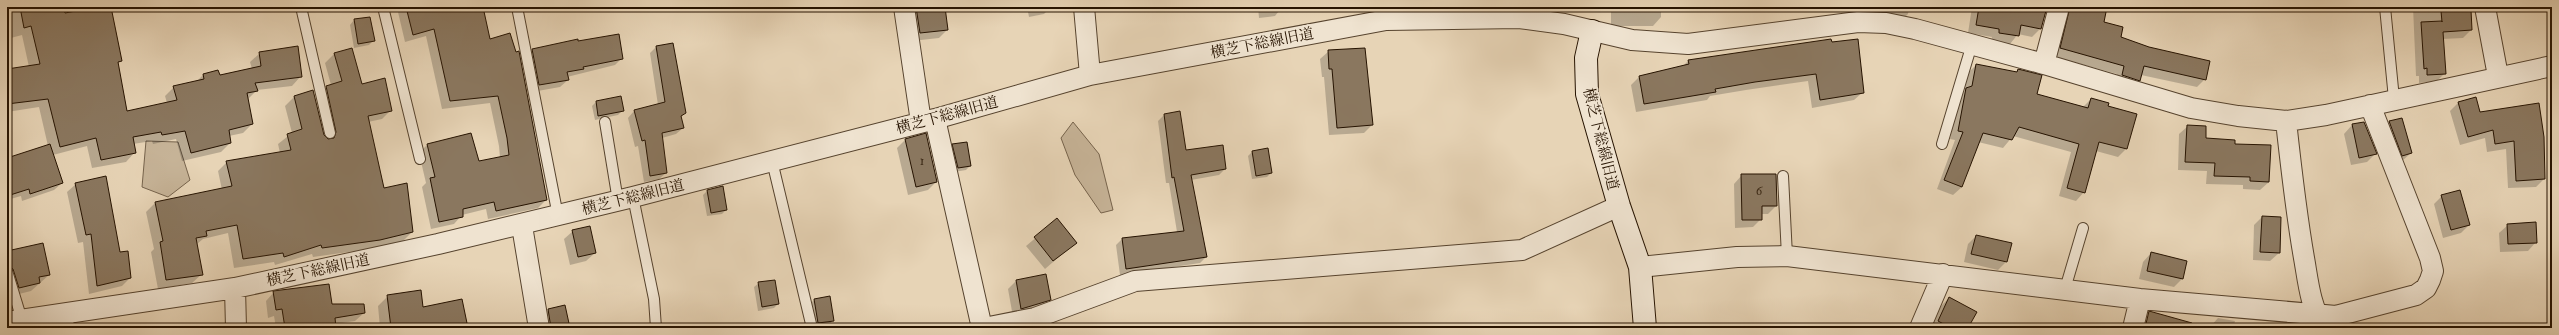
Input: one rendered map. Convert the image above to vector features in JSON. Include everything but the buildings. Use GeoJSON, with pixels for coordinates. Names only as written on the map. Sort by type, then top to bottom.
{"type":"FeatureCollection","features":[{"type":"Feature","properties":{"kind":"street"},"geometry":{"type":"LineString","coordinates":[[904,7],[928,120],[983,328],[1035,318],[1135,281],[1522,250],[1619,206]]}},
{"type":"Feature","properties":{"kind":"street"},"geometry":{"type":"LineString","coordinates":[[1084,7],[1090,75]]}},
{"type":"Feature","properties":{"kind":"street"},"geometry":{"type":"LineString","coordinates":[[2044,64],[2059,7]]}},
{"type":"Feature","properties":{"kind":"street"},"geometry":{"type":"LineString","coordinates":[[2485,7],[2498,76]]}},
{"type":"Feature","properties":{"kind":"street","name":"横芝下総線旧道"},"geometry":{"type":"LineString","coordinates":[[15,321],[69,321],[235,288],[522,226],[928,120],[1090,75],[1386,13],[1519,18],[1564,24],[1592,31],[1586,58],[1587,94],[1619,206],[1640,267],[1645,328]]}},
{"type":"Feature","properties":{"kind":"street"},"geometry":{"type":"LineString","coordinates":[[1592,31],[1632,40],[1688,44],[1858,22],[1886,23],[1972,44],[2044,64],[2192,108],[2238,116],[2286,121],[2326,115],[2498,76],[2552,66]]}},
{"type":"Feature","properties":{"kind":"street"},"geometry":{"type":"LineString","coordinates":[[1640,267],[1737,257],[1787,256],[2320,321],[2416,295],[2426,288],[2432,276],[2430,258],[2370,105]]}},
{"type":"Feature","properties":{"kind":"street"},"geometry":{"type":"LineString","coordinates":[[2286,121],[2296,210],[2320,321]]}},
{"type":"Feature","properties":{"kind":"street"},"geometry":{"type":"LineString","coordinates":[[522,226],[540,328]]}},
{"type":"Feature","properties":{"kind":"street"},"geometry":{"type":"LineString","coordinates":[[1920,328],[1943,274]]}},
{"type":"Feature","properties":{"kind":"street"},"geometry":{"type":"LineString","coordinates":[[235,288],[236,328]]}},
{"type":"Feature","properties":{"kind":"street"},"geometry":{"type":"LineString","coordinates":[[2132,328],[2140,299]]}},
{"type":"Feature","properties":{"kind":"lane"},"geometry":{"type":"LineString","coordinates":[[302,7],[330,133]]}},
{"type":"Feature","properties":{"kind":"lane"},"geometry":{"type":"LineString","coordinates":[[383,7],[420,158]]}},
{"type":"Feature","properties":{"kind":"lane"},"geometry":{"type":"LineString","coordinates":[[517,7],[558,216]]}},
{"type":"Feature","properties":{"kind":"lane"},"geometry":{"type":"LineString","coordinates":[[2384,7],[2394,99]]}},
{"type":"Feature","properties":{"kind":"lane"},"geometry":{"type":"LineString","coordinates":[[1942,144],[1972,44]]}},
{"type":"Feature","properties":{"kind":"lane"},"geometry":{"type":"LineString","coordinates":[[605,122],[625,199],[654,299],[656,328]]}},
{"type":"Feature","properties":{"kind":"lane"},"geometry":{"type":"LineString","coordinates":[[772,161],[812,328]]}},
{"type":"Feature","properties":{"kind":"lane"},"geometry":{"type":"LineString","coordinates":[[1783,176],[1787,256]]}},
{"type":"Feature","properties":{"kind":"lane"},"geometry":{"type":"LineString","coordinates":[[2065,289],[2083,228]]}},
{"type":"Feature","properties":{"kind":"lane"},"geometry":{"type":"LineString","coordinates":[[7,271],[15,321]]}},
{"type":"Feature","properties":{"kind":"shaded area"},"geometry":{"type":"Polygon","coordinates":[[[1073,122],[1099,154],[1113,210],[1101,213],[1075,175],[1061,138],[1073,122]]]}},
{"type":"Feature","properties":{"kind":"shaded area"},"geometry":{"type":"Polygon","coordinates":[[[146,141],[178,142],[190,180],[168,197],[142,187],[146,141]]]}}]}
